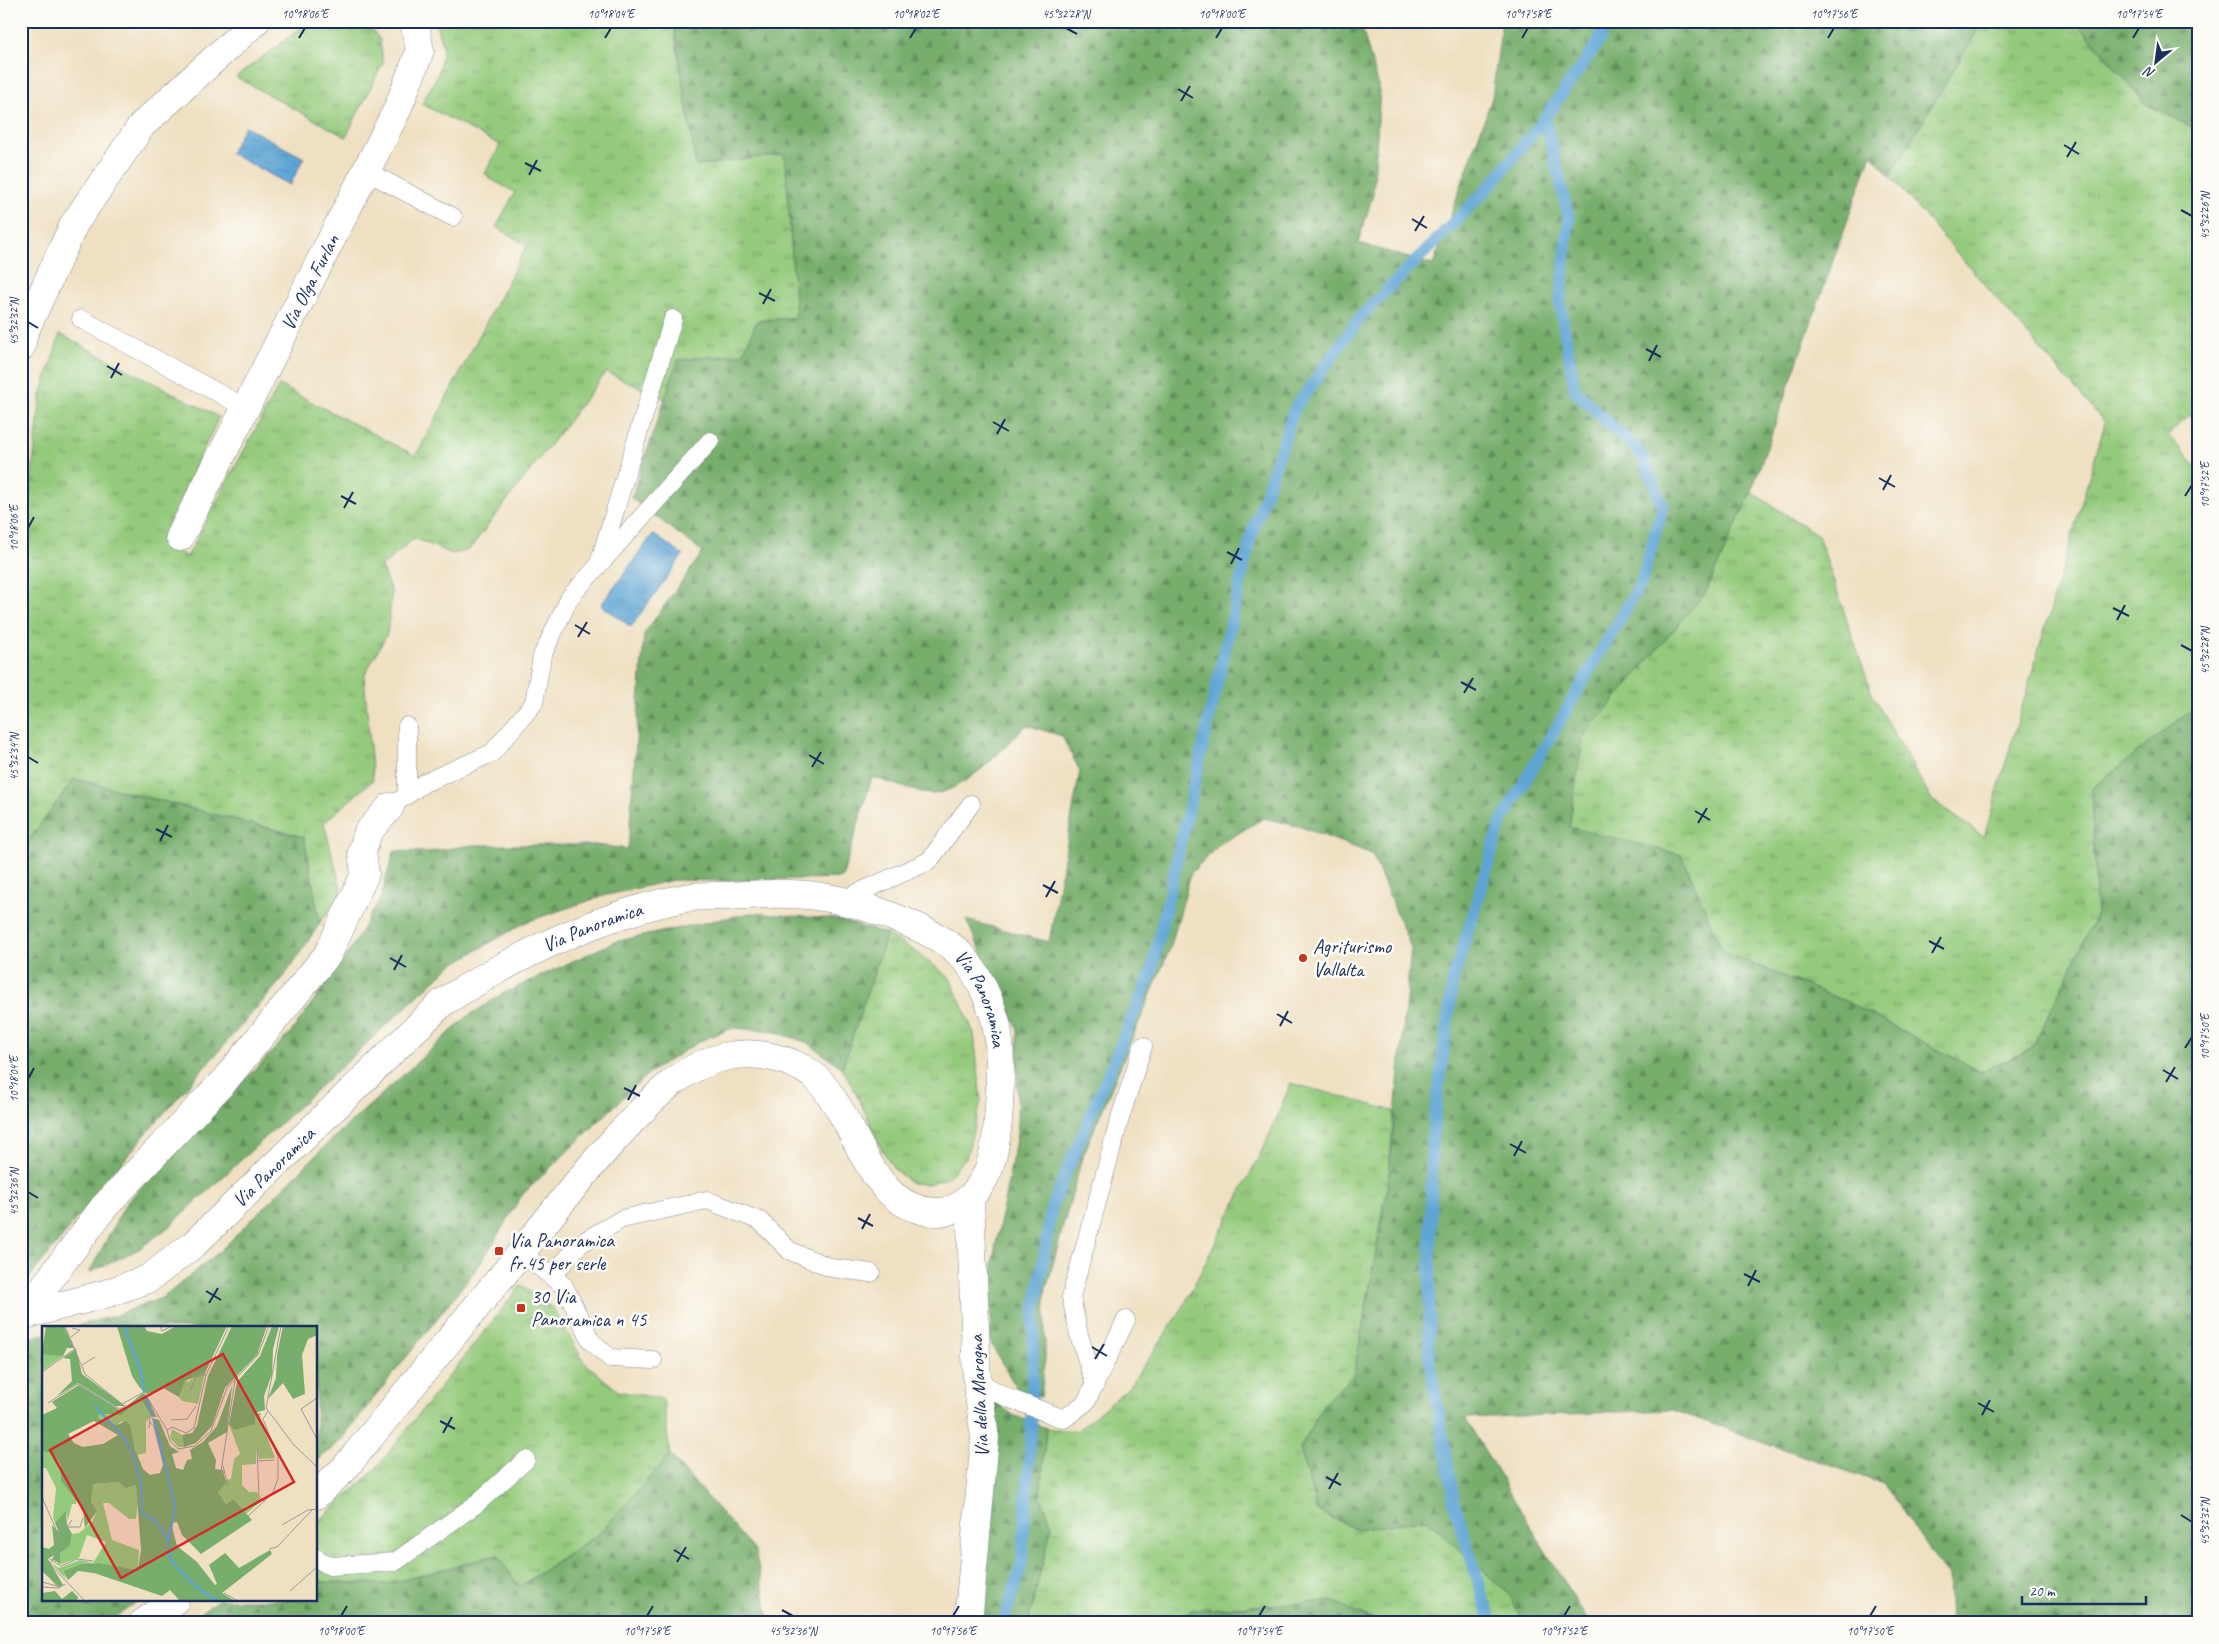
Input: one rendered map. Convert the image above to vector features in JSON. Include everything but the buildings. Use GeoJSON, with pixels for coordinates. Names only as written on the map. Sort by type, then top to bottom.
{"type":"FeatureCollection","features":[{"type":"Feature","properties":{"kind":"street"},"geometry":{"type":"LineString","coordinates":[[21,347],[24,333],[74,224],[142,125],[256,21]]}},
{"type":"Feature","properties":{"kind":"street","name":"Via Olga Furlan"},"geometry":{"type":"LineString","coordinates":[[180,537],[397,110],[420,51],[414,21]]}},
{"type":"Feature","properties":{"kind":"street","name":"Via Panoramica"},"geometry":{"type":"LineString","coordinates":[[22,1316],[104,1208],[225,1080],[328,954],[365,874],[362,852],[368,832],[399,801]]}},
{"type":"Feature","properties":{"kind":"street","name":"Via Panoramica"},"geometry":{"type":"LineString","coordinates":[[22,1316],[105,1294],[148,1279],[194,1244],[442,1003],[482,977],[610,918],[687,897],[780,893],[823,897],[900,919],[937,937],[962,956],[986,992],[998,1030],[1000,1073],[994,1154],[985,1178],[970,1198],[949,1212],[925,1212],[899,1200],[878,1182],[839,1107],[817,1078],[791,1062],[761,1054],[723,1057],[688,1072],[654,1097],[600,1155],[344,1469],[318,1493]]}},
{"type":"Feature","properties":{"kind":"street","name":"Via della Marogna"},"geometry":{"type":"LineString","coordinates":[[968,1623],[985,1438],[977,1381],[970,1198]]}},
{"type":"Feature","properties":{"kind":"street"},"geometry":{"type":"LineString","coordinates":[[143,1623],[172,1602]]}},
{"type":"Feature","properties":{"kind":"lane"},"geometry":{"type":"LineString","coordinates":[[366,171],[453,217]]}},
{"type":"Feature","properties":{"kind":"lane"},"geometry":{"type":"LineString","coordinates":[[81,319],[246,408]]}},
{"type":"Feature","properties":{"kind":"lane"},"geometry":{"type":"LineString","coordinates":[[598,565],[673,319]]}},
{"type":"Feature","properties":{"kind":"lane"},"geometry":{"type":"LineString","coordinates":[[399,801],[424,783],[492,753],[534,704],[542,656],[570,597],[710,441]]}},
{"type":"Feature","properties":{"kind":"lane"},"geometry":{"type":"LineString","coordinates":[[399,801],[407,726]]}},
{"type":"Feature","properties":{"kind":"lane"},"geometry":{"type":"LineString","coordinates":[[840,901],[929,861],[972,804]]}},
{"type":"Feature","properties":{"kind":"lane"},"geometry":{"type":"LineString","coordinates":[[1095,1385],[1079,1334],[1071,1297],[1120,1118],[1143,1046]]}},
{"type":"Feature","properties":{"kind":"lane"},"geometry":{"type":"LineString","coordinates":[[552,1276],[581,1243],[622,1219],[707,1200],[760,1221],[790,1251],[832,1268],[871,1273]]}},
{"type":"Feature","properties":{"kind":"lane"},"geometry":{"type":"LineString","coordinates":[[521,1252],[564,1286],[592,1341],[610,1358],[653,1360]]}},
{"type":"Feature","properties":{"kind":"lane"},"geometry":{"type":"LineString","coordinates":[[977,1381],[1008,1398],[1064,1418],[1086,1402],[1126,1320]]}},
{"type":"Feature","properties":{"kind":"lane"},"geometry":{"type":"LineString","coordinates":[[318,1559],[330,1566],[395,1562],[475,1505],[526,1460]]}},
{"type":"Feature","properties":{"kind":"green space"},"geometry":{"type":"Polygon","coordinates":[[[310,21],[361,21],[368,24],[380,40],[383,63],[346,137],[236,77],[310,21]]]}},
{"type":"Feature","properties":{"kind":"green space"},"geometry":{"type":"Polygon","coordinates":[[[435,21],[673,21],[696,166],[785,153],[796,317],[757,321],[743,354],[678,360],[665,399],[606,372],[469,550],[452,554],[414,538],[381,567],[392,593],[387,634],[364,676],[373,780],[324,823],[342,892],[320,923],[304,837],[75,779],[26,844],[21,854],[21,571],[41,395],[60,334],[219,417],[160,541],[187,557],[279,385],[416,456],[527,245],[496,227],[515,192],[488,178],[489,176],[485,174],[500,145],[422,104],[438,74],[443,48],[435,21]]]}},
{"type":"Feature","properties":{"kind":"green space"},"geometry":{"type":"Polygon","coordinates":[[[673,21],[1360,21],[1380,90],[1373,195],[1358,243],[1433,265],[1492,98],[1502,21],[1983,21],[1890,176],[1871,154],[1751,492],[1706,592],[1583,737],[1569,827],[1682,855],[1723,952],[1847,1002],[1981,1072],[2032,1049],[2097,914],[2091,789],[2198,705],[2198,1431],[2195,1437],[2198,1467],[2198,1623],[1950,1623],[1948,1576],[1883,1484],[1673,1410],[1465,1418],[1589,1623],[1522,1623],[1510,1595],[1426,1519],[1357,1530],[1317,1510],[1300,1449],[1324,1403],[1354,1374],[1388,1185],[1411,948],[1372,854],[1301,827],[1264,818],[1220,844],[1191,873],[1171,946],[1082,1158],[1045,1293],[1045,1359],[1041,1397],[1017,1389],[990,1342],[993,1260],[1017,1134],[1018,1029],[966,920],[1049,942],[1080,771],[1062,736],[1026,725],[985,766],[960,784],[947,790],[930,794],[872,777],[842,878],[725,881],[673,880],[603,896],[526,922],[450,966],[170,1226],[139,1249],[89,1273],[126,1203],[292,1031],[352,947],[381,897],[394,851],[428,852],[472,845],[595,845],[628,849],[644,634],[703,552],[631,498],[678,360],[743,354],[757,321],[796,317],[785,154],[696,166],[673,21]]]}},
{"type":"Feature","properties":{"kind":"green space"},"geometry":{"type":"Polygon","coordinates":[[[1983,21],[2072,21],[2079,25],[2147,105],[2198,130],[2198,407],[2168,435],[2198,468],[2198,705],[2091,789],[2097,914],[2032,1049],[1981,1072],[1847,1002],[1723,952],[1682,855],[1569,828],[1582,737],[1706,592],[1751,492],[1818,535],[1872,694],[1931,799],[1984,837],[2105,423],[1890,176],[1983,21]]]}},
{"type":"Feature","properties":{"kind":"green space"},"geometry":{"type":"Polygon","coordinates":[[[2072,21],[2198,21],[2198,130],[2147,105],[2079,25],[2072,21]]]}},
{"type":"Feature","properties":{"kind":"green space"},"geometry":{"type":"Polygon","coordinates":[[[74,779],[304,837],[320,923],[284,977],[143,1137],[21,1288],[21,854],[26,844],[74,779]]]}},
{"type":"Feature","properties":{"kind":"green space"},"geometry":{"type":"Polygon","coordinates":[[[750,913],[835,919],[887,934],[842,1068],[808,1043],[773,1031],[733,1028],[700,1041],[649,1073],[522,1195],[481,1263],[340,1441],[318,1460],[318,1326],[76,1326],[114,1316],[164,1297],[220,1251],[328,1143],[467,1017],[502,994],[614,942],[750,913]]]}},
{"type":"Feature","properties":{"kind":"green space"},"geometry":{"type":"Polygon","coordinates":[[[887,934],[916,952],[950,978],[974,1033],[981,1101],[966,1158],[947,1178],[928,1184],[911,1183],[894,1169],[880,1146],[860,1101],[842,1068],[887,934]]]}},
{"type":"Feature","properties":{"kind":"green space"},"geometry":{"type":"Polygon","coordinates":[[[1291,1083],[1394,1111],[1388,1185],[1354,1375],[1324,1403],[1300,1449],[1317,1510],[1357,1530],[1426,1519],[1510,1595],[1522,1623],[1380,1623],[1332,1601],[1191,1610],[1179,1623],[1028,1623],[1052,1525],[1040,1495],[1046,1428],[1077,1431],[1128,1388],[1180,1313],[1268,1138],[1291,1083]]]}},
{"type":"Feature","properties":{"kind":"green space"},"geometry":{"type":"Polygon","coordinates":[[[521,1285],[553,1308],[584,1362],[618,1391],[663,1399],[670,1455],[600,1533],[519,1587],[498,1555],[388,1584],[322,1582],[318,1579],[318,1521],[374,1471],[521,1285]]]}},
{"type":"Feature","properties":{"kind":"green space"},"geometry":{"type":"Polygon","coordinates":[[[42,1335],[42,1602],[136,1602],[108,1623],[21,1623],[21,1340],[42,1335]]]}},
{"type":"Feature","properties":{"kind":"green space"},"geometry":{"type":"Polygon","coordinates":[[[989,1397],[1013,1415],[1046,1428],[1040,1495],[1052,1525],[1028,1623],[976,1623],[989,1397]]]}},
{"type":"Feature","properties":{"kind":"green space"},"geometry":{"type":"Polygon","coordinates":[[[670,1455],[755,1551],[770,1623],[186,1623],[215,1602],[318,1602],[318,1579],[322,1582],[388,1584],[498,1555],[519,1587],[600,1533],[670,1455]]]}},
{"type":"Feature","properties":{"kind":"green space"},"geometry":{"type":"Polygon","coordinates":[[[1332,1601],[1380,1623],[1179,1623],[1191,1610],[1332,1601]]]}},
{"type":"Feature","properties":{"kind":"water"},"geometry":{"type":"Polygon","coordinates":[[[245,126],[304,158],[290,185],[230,153],[245,126]]]}},
{"type":"Feature","properties":{"kind":"water"},"geometry":{"type":"Polygon","coordinates":[[[653,534],[683,555],[631,627],[601,605],[653,534]]]}},
{"type":"Feature","properties":{"kind":"waterway"},"geometry":{"type":"LineString","coordinates":[[1491,1623],[1455,1507],[1429,1357],[1432,1138],[1453,980],[1501,822],[1641,583],[1663,506],[1642,455],[1575,391],[1560,305],[1569,218],[1545,118],[1600,40],[1604,21]]}},
{"type":"Feature","properties":{"kind":"waterway"},"geometry":{"type":"LineString","coordinates":[[1003,1623],[1022,1564],[1031,1431],[1034,1317],[1052,1206],[1151,973],[1251,536],[1295,408],[1362,315],[1492,184],[1545,118]]}},
{"type":"Feature","properties":{"kind":"place","name":"Agriturismo Vallalta"},"geometry":{"type":"Point","coordinates":[1303,958]}},
{"type":"Feature","properties":{"kind":"place","name":"Via Panoramica fr.45 per serle"},"geometry":{"type":"Point","coordinates":[499,1251]}},
{"type":"Feature","properties":{"kind":"place","name":"30 Via Panoramica n 45"},"geometry":{"type":"Point","coordinates":[521,1308]}}]}
